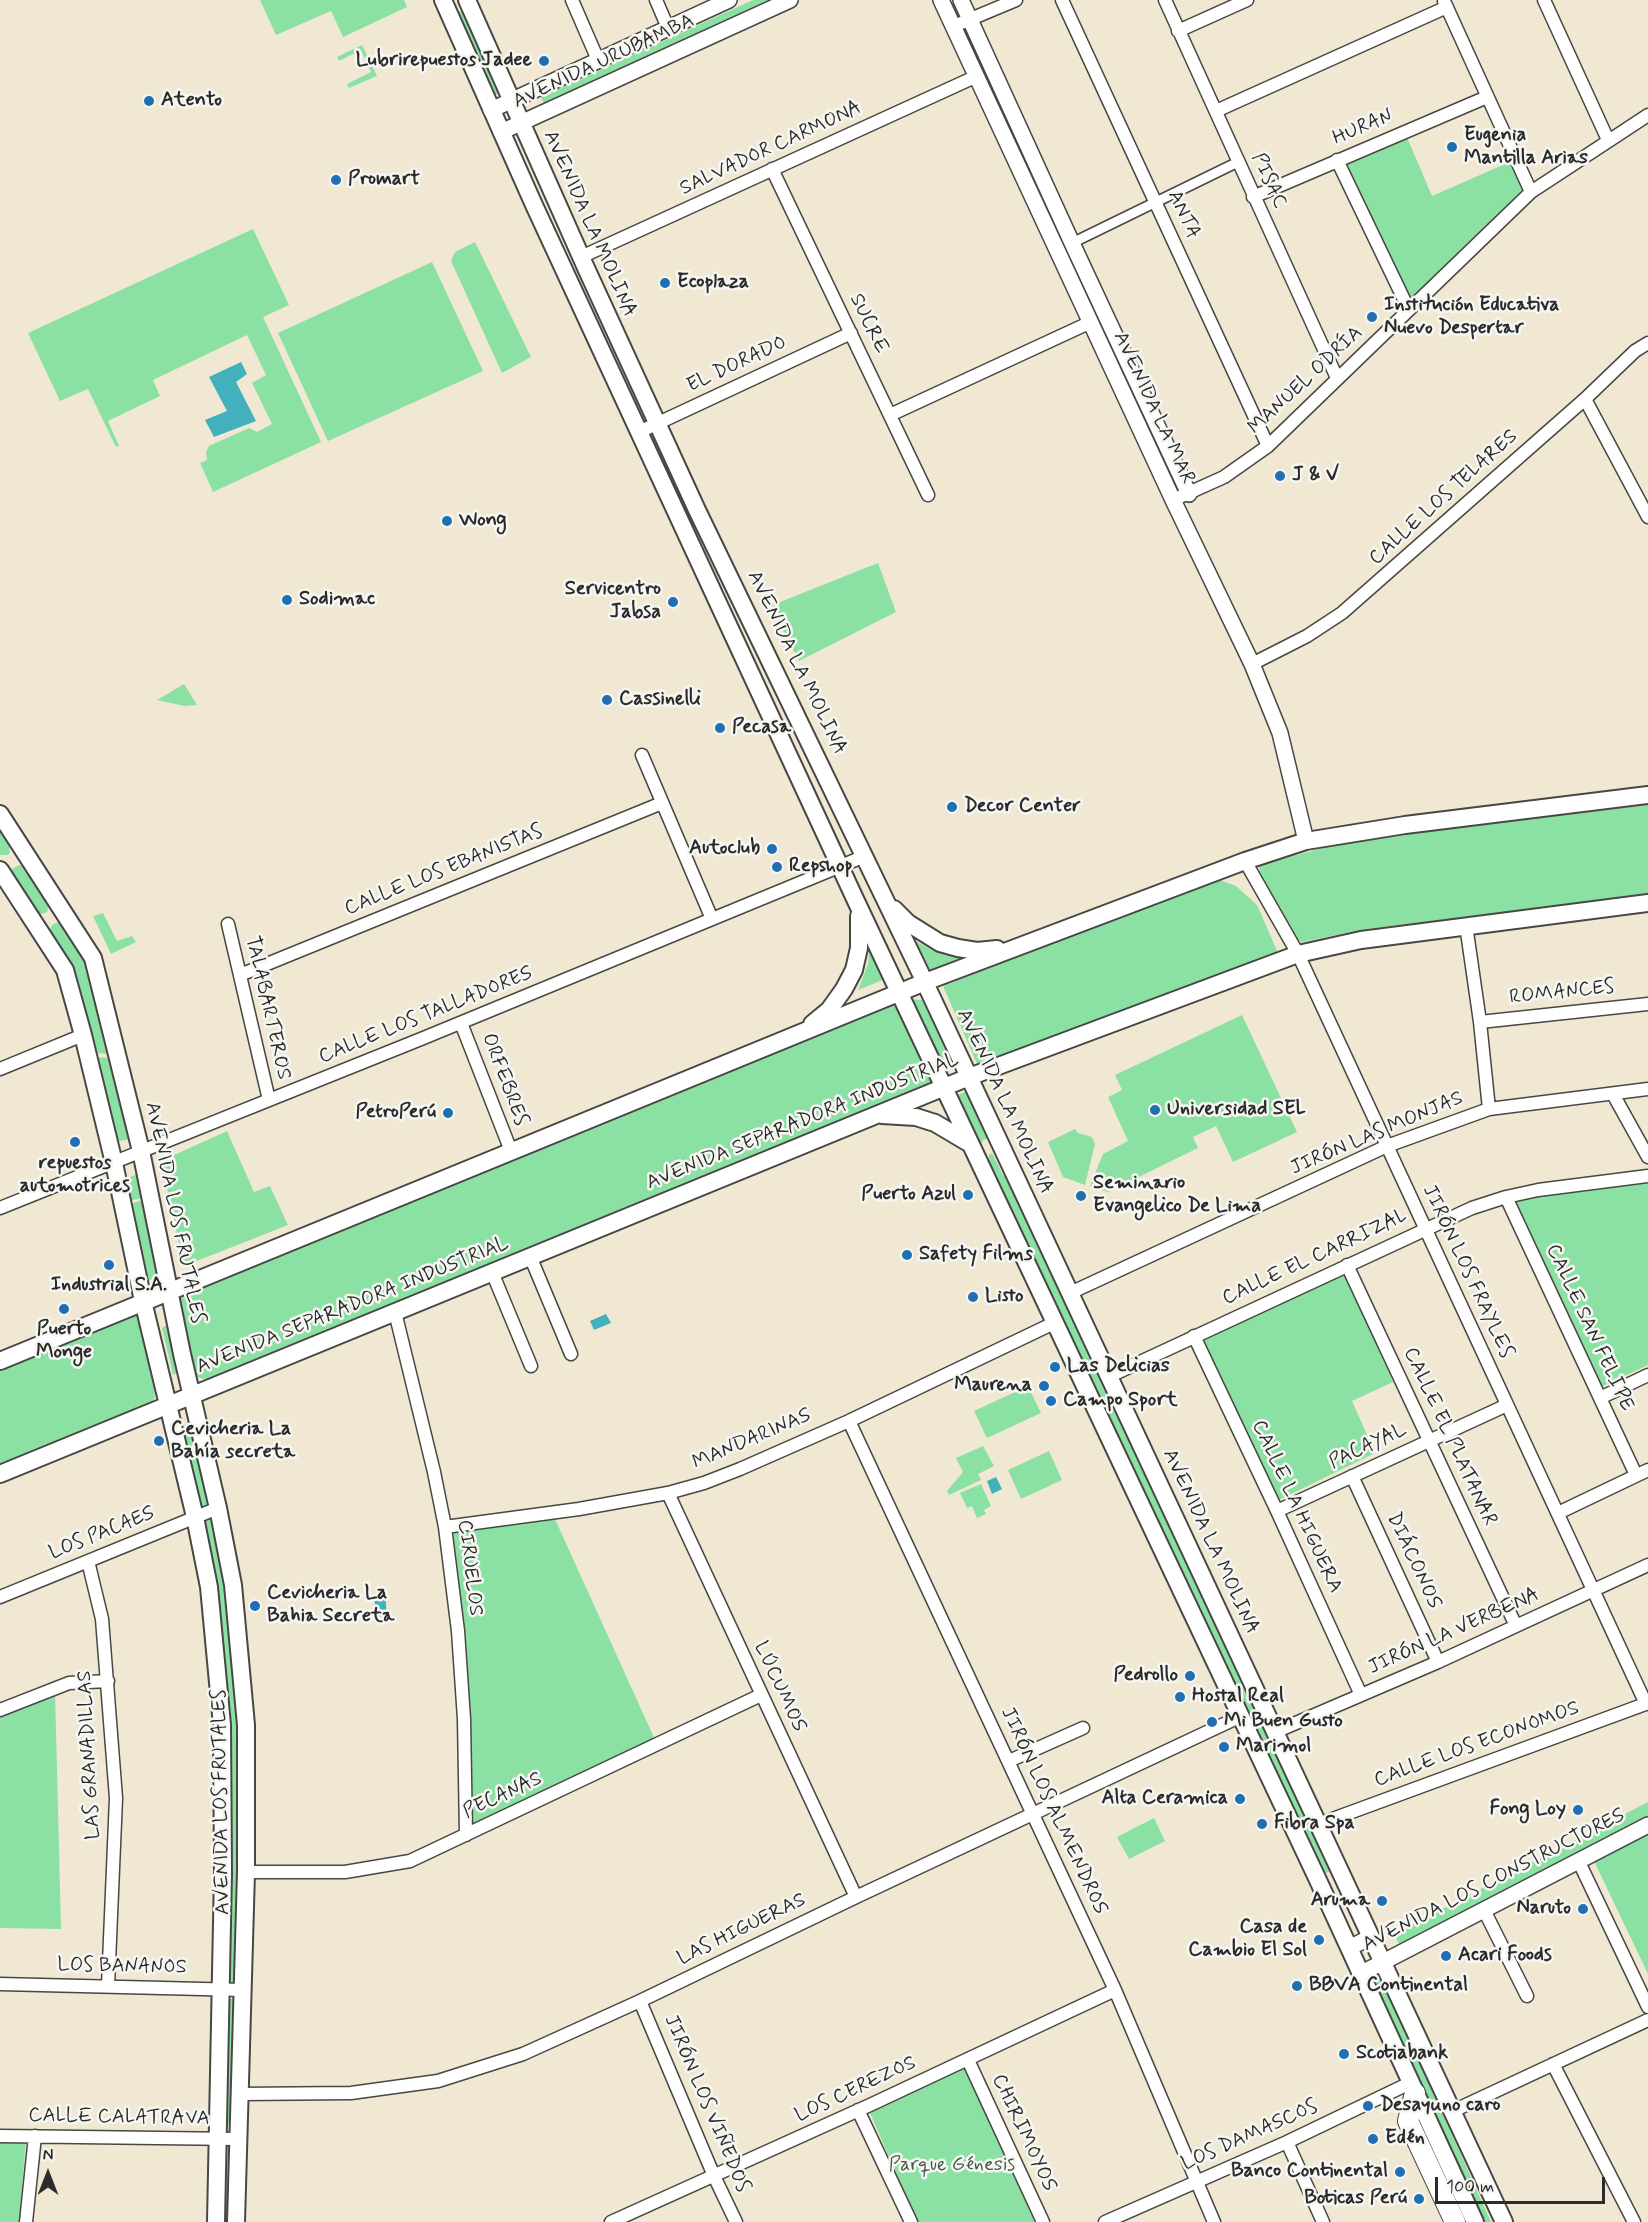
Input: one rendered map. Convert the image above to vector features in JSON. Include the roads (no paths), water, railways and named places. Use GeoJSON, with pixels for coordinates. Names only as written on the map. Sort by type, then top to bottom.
{"type":"FeatureCollection","features":[{"type":"Feature","properties":{"kind":"main road","name":"AVENIDA LA MOLINA"},"geometry":{"type":"LineString","coordinates":[[443,0],[501,132],[856,901],[1053,1323],[1317,1878],[1475,2222]]}},
{"type":"Feature","properties":{"kind":"main road","name":"AVENIDA LA MOLINA"},"geometry":{"type":"LineString","coordinates":[[467,0],[657,423],[925,982],[1504,2222]]}},
{"type":"Feature","properties":{"kind":"main road"},"geometry":{"type":"LineString","coordinates":[[691,545],[710,536]]}},
{"type":"Feature","properties":{"kind":"main road"},"geometry":{"type":"LineString","coordinates":[[770,714],[792,704]]}},
{"type":"Feature","properties":{"kind":"main road"},"geometry":{"type":"LineString","coordinates":[[0,1361],[925,982],[1245,861],[1306,841],[1405,825],[1648,795]]}},
{"type":"Feature","properties":{"kind":"main road","name":"AVENIDA LOS FRUTALES"},"geometry":{"type":"LineString","coordinates":[[0,814],[93,958],[141,1151],[233,1585],[246,1725],[246,1872],[236,2222]]}},
{"type":"Feature","properties":{"kind":"main road","name":"AVENIDA LOS FRUTALES"},"geometry":{"type":"LineString","coordinates":[[0,870],[65,970],[114,1163],[143,1301],[169,1404],[209,1587],[222,1725],[221,1989],[216,2222]]}},
{"type":"Feature","properties":{"kind":"main road"},"geometry":{"type":"LineString","coordinates":[[882,892],[908,923],[940,943],[977,951],[1021,946]]}},
{"type":"Feature","properties":{"kind":"main road"},"geometry":{"type":"LineString","coordinates":[[788,1039],[811,1025],[829,1010],[851,976],[860,948],[860,924],[856,901]]}},
{"type":"Feature","properties":{"kind":"main road","name":"AVENIDA SEPARADORA INDUSTRIAL"},"geometry":{"type":"LineString","coordinates":[[0,1474],[943,1087],[1298,954],[1361,940],[1648,903]]}},
{"type":"Feature","properties":{"kind":"main road"},"geometry":{"type":"LineString","coordinates":[[875,1116],[915,1117],[935,1123],[969,1144]]}},
{"type":"Feature","properties":{"kind":"main road"},"geometry":{"type":"LineString","coordinates":[[980,1166],[984,1151],[993,1146],[1001,1153],[1016,1177]]}},
{"type":"Feature","properties":{"kind":"main road"},"geometry":{"type":"LineString","coordinates":[[1317,1878],[1323,1882],[1335,1879],[1339,1873],[1339,1866]]}},
{"type":"Feature","properties":{"kind":"main road"},"geometry":{"type":"LineString","coordinates":[[1412,2088],[1408,2121],[1455,2222]]}},
{"type":"Feature","properties":{"kind":"street"},"geometry":{"type":"LineString","coordinates":[[572,0],[598,60]]}},
{"type":"Feature","properties":{"kind":"street"},"geometry":{"type":"LineString","coordinates":[[656,0],[668,28]]}},
{"type":"Feature","properties":{"kind":"street","name":"AVENIDA URUBAMBA"},"geometry":{"type":"LineString","coordinates":[[491,110],[729,0]]}},
{"type":"Feature","properties":{"kind":"street","name":"AVENIDA URUBAMBA"},"geometry":{"type":"LineString","coordinates":[[501,132],[790,0]]}},
{"type":"Feature","properties":{"kind":"street","name":"AVENIDA LA MAR"},"geometry":{"type":"LineString","coordinates":[[941,0],[1173,500],[1252,664],[1280,733],[1306,841]]}},
{"type":"Feature","properties":{"kind":"street","name":"AVENIDA LA MAR"},"geometry":{"type":"LineString","coordinates":[[961,0],[1189,494]]}},
{"type":"Feature","properties":{"kind":"street"},"geometry":{"type":"LineString","coordinates":[[954,26],[1016,0]]}},
{"type":"Feature","properties":{"kind":"street","name":"ANTA"},"geometry":{"type":"LineString","coordinates":[[1062,0],[1268,446]]}},
{"type":"Feature","properties":{"kind":"street","name":"PISAC"},"geometry":{"type":"LineString","coordinates":[[1165,0],[1337,378]]}},
{"type":"Feature","properties":{"kind":"street"},"geometry":{"type":"LineString","coordinates":[[1178,31],[1247,0]]}},
{"type":"Feature","properties":{"kind":"street"},"geometry":{"type":"LineString","coordinates":[[1544,0],[1608,140]]}},
{"type":"Feature","properties":{"kind":"street"},"geometry":{"type":"LineString","coordinates":[[1215,111],[1445,3],[1531,192]]}},
{"type":"Feature","properties":{"kind":"street","name":"SALVADOR CARMONA"},"geometry":{"type":"LineString","coordinates":[[581,257],[977,76]]}},
{"type":"Feature","properties":{"kind":"street","name":"HURAN"},"geometry":{"type":"LineString","coordinates":[[1253,197],[1487,97]]}},
{"type":"Feature","properties":{"kind":"street","name":"MANUEL ODRÍA"},"geometry":{"type":"LineString","coordinates":[[1173,500],[1237,469],[1268,446],[1531,192],[1648,115]]}},
{"type":"Feature","properties":{"kind":"street"},"geometry":{"type":"LineString","coordinates":[[1337,160],[1409,310]]}},
{"type":"Feature","properties":{"kind":"street"},"geometry":{"type":"LineString","coordinates":[[1072,243],[1238,162]]}},
{"type":"Feature","properties":{"kind":"street","name":"SUCRE"},"geometry":{"type":"LineString","coordinates":[[772,169],[928,495]]}},
{"type":"Feature","properties":{"kind":"street"},"geometry":{"type":"LineString","coordinates":[[890,415],[1091,322]]}},
{"type":"Feature","properties":{"kind":"street","name":"EL DORADO"},"geometry":{"type":"LineString","coordinates":[[639,432],[851,333]]}},
{"type":"Feature","properties":{"kind":"street","name":"CALLE LOS TELARES"},"geometry":{"type":"LineString","coordinates":[[1252,664],[1307,636],[1342,613],[1585,399],[1635,351],[1648,343]]}},
{"type":"Feature","properties":{"kind":"street"},"geometry":{"type":"LineString","coordinates":[[1585,399],[1648,517]]}},
{"type":"Feature","properties":{"kind":"street"},"geometry":{"type":"LineString","coordinates":[[642,755],[712,919]]}},
{"type":"Feature","properties":{"kind":"street","name":"CALLE LOS EBANISTAS"},"geometry":{"type":"LineString","coordinates":[[240,975],[662,803]]}},
{"type":"Feature","properties":{"kind":"street","name":"CALLE LOS TALLADORES"},"geometry":{"type":"LineString","coordinates":[[0,1208],[461,1023],[865,856]]}},
{"type":"Feature","properties":{"kind":"street","name":"JIRÓN LOS FRAYLES"},"geometry":{"type":"LineString","coordinates":[[1245,861],[1298,954],[1647,1703]]}},
{"type":"Feature","properties":{"kind":"street","name":"TALABARTEROS"},"geometry":{"type":"LineString","coordinates":[[228,924],[269,1100]]}},
{"type":"Feature","properties":{"kind":"street"},"geometry":{"type":"LineString","coordinates":[[1466,925],[1480,1022],[1489,1109]]}},
{"type":"Feature","properties":{"kind":"street","name":"ROMANCES"},"geometry":{"type":"LineString","coordinates":[[1480,1022],[1648,1004]]}},
{"type":"Feature","properties":{"kind":"street","name":"ORFEBRES"},"geometry":{"type":"LineString","coordinates":[[461,1023],[511,1151]]}},
{"type":"Feature","properties":{"kind":"street"},"geometry":{"type":"LineString","coordinates":[[0,1069],[83,1035]]}},
{"type":"Feature","properties":{"kind":"street","name":"JIRÓN LAS MONJAS"},"geometry":{"type":"LineString","coordinates":[[1070,1293],[1387,1146],[1489,1109],[1648,1089]]}},
{"type":"Feature","properties":{"kind":"street"},"geometry":{"type":"LineString","coordinates":[[1613,1094],[1648,1157]]}},
{"type":"Feature","properties":{"kind":"street","name":"CALLE EL CARRIZAL"},"geometry":{"type":"LineString","coordinates":[[1110,1376],[1472,1208],[1538,1190],[1648,1176]]}},
{"type":"Feature","properties":{"kind":"street","name":"CALLE SAN FELIPE"},"geometry":{"type":"LineString","coordinates":[[1506,1197],[1636,1475]]}},
{"type":"Feature","properties":{"kind":"street"},"geometry":{"type":"LineString","coordinates":[[530,1256],[572,1354]]}},
{"type":"Feature","properties":{"kind":"street","name":"CALLE EL PLATANAR"},"geometry":{"type":"LineString","coordinates":[[1347,1265],[1516,1626]]}},
{"type":"Feature","properties":{"kind":"street"},"geometry":{"type":"LineString","coordinates":[[492,1272],[531,1366]]}},
{"type":"Feature","properties":{"kind":"street","name":"CIRUELOS"},"geometry":{"type":"LineString","coordinates":[[394,1312],[429,1451],[445,1527],[458,1631],[464,1719],[466,1835]]}},
{"type":"Feature","properties":{"kind":"street","name":"MANDARINAS"},"geometry":{"type":"LineString","coordinates":[[445,1527],[579,1509],[668,1493],[704,1483],[849,1421],[1053,1323]]}},
{"type":"Feature","properties":{"kind":"street","name":"CALLE LA HIGUERA"},"geometry":{"type":"LineString","coordinates":[[1194,1336],[1361,1695]]}},
{"type":"Feature","properties":{"kind":"street"},"geometry":{"type":"LineString","coordinates":[[1600,1398],[1648,1375]]}},
{"type":"Feature","properties":{"kind":"street","name":"PACAYAL"},"geometry":{"type":"LineString","coordinates":[[1277,1511],[1507,1405]]}},
{"type":"Feature","properties":{"kind":"street","name":"JIRÓN LOS ALMENDROS"},"geometry":{"type":"LineString","coordinates":[[849,1421],[1115,1990],[1214,2222]]}},
{"type":"Feature","properties":{"kind":"street"},"geometry":{"type":"LineString","coordinates":[[1558,1513],[1648,1470]]}},
{"type":"Feature","properties":{"kind":"street","name":"DIÁCONOS"},"geometry":{"type":"LineString","coordinates":[[1352,1476],[1438,1662]]}},
{"type":"Feature","properties":{"kind":"street","name":"LÚCUMOS"},"geometry":{"type":"LineString","coordinates":[[668,1493],[856,1897]]}},
{"type":"Feature","properties":{"kind":"street","name":"LOS PACAES"},"geometry":{"type":"LineString","coordinates":[[0,1597],[218,1508]]}},
{"type":"Feature","properties":{"kind":"street","name":"LAS GRANADILLAS"},"geometry":{"type":"LineString","coordinates":[[88,1561],[102,1619],[116,1798],[108,1986]]}},
{"type":"Feature","properties":{"kind":"street","name":"JIRÓN LA VERBENA"},"geometry":{"type":"LineString","coordinates":[[1275,1732],[1438,1662],[1648,1565]]}},
{"type":"Feature","properties":{"kind":"street"},"geometry":{"type":"LineString","coordinates":[[0,1710],[69,1683],[108,1681]]}},
{"type":"Feature","properties":{"kind":"street","name":"PECANAS"},"geometry":{"type":"LineString","coordinates":[[246,1872],[345,1872],[410,1861],[761,1695]]}},
{"type":"Feature","properties":{"kind":"street","name":"CALLE LOS ECONOMOS"},"geometry":{"type":"LineString","coordinates":[[1319,1824],[1647,1703]]}},
{"type":"Feature","properties":{"kind":"street","name":"LAS HIGUERAS"},"geometry":{"type":"LineString","coordinates":[[240,2094],[351,2093],[438,2081],[524,2054],[1239,1717]]}},
{"type":"Feature","properties":{"kind":"street"},"geometry":{"type":"LineString","coordinates":[[1009,1761],[1083,1728]]}},
{"type":"Feature","properties":{"kind":"street","name":"AVENIDA LOS CONSTRUCTORES"},"geometry":{"type":"LineString","coordinates":[[1360,1974],[1648,1825]]}},
{"type":"Feature","properties":{"kind":"street"},"geometry":{"type":"LineString","coordinates":[[1579,1862],[1648,2007]]}},
{"type":"Feature","properties":{"kind":"street"},"geometry":{"type":"LineString","coordinates":[[1484,1910],[1527,1996]]}},
{"type":"Feature","properties":{"kind":"street","name":"AVENIDA LOS CONSTRUCTORES"},"geometry":{"type":"LineString","coordinates":[[1348,1948],[1371,1937]]}},
{"type":"Feature","properties":{"kind":"street","name":"LOS BANANOS"},"geometry":{"type":"LineString","coordinates":[[0,1984],[243,1990]]}},
{"type":"Feature","properties":{"kind":"street","name":"LOS CEREZOS"},"geometry":{"type":"LineString","coordinates":[[611,2222],[968,2060],[1115,1990]]}},
{"type":"Feature","properties":{"kind":"street","name":"JIRÓN LOS VIÑEDOS"},"geometry":{"type":"LineString","coordinates":[[640,2001],[714,2176],[736,2222]]}},
{"type":"Feature","properties":{"kind":"street"},"geometry":{"type":"LineString","coordinates":[[1454,2111],[1648,2020]]}},
{"type":"Feature","properties":{"kind":"street","name":"CHIRIMOYOS"},"geometry":{"type":"LineString","coordinates":[[968,2060],[1043,2222]]}},
{"type":"Feature","properties":{"kind":"street"},"geometry":{"type":"LineString","coordinates":[[1553,2064],[1634,2222]]}},
{"type":"Feature","properties":{"kind":"street","name":"LOS DAMASCOS"},"geometry":{"type":"LineString","coordinates":[[1104,2222],[1412,2088]]}},
{"type":"Feature","properties":{"kind":"street"},"geometry":{"type":"LineString","coordinates":[[858,2110],[911,2222]]}},
{"type":"Feature","properties":{"kind":"street","name":"CALLE CALATRAVA"},"geometry":{"type":"LineString","coordinates":[[0,2136],[238,2139]]}},
{"type":"Feature","properties":{"kind":"street"},"geometry":{"type":"LineString","coordinates":[[26,2222],[35,2136]]}},
{"type":"Feature","properties":{"kind":"street"},"geometry":{"type":"LineString","coordinates":[[1287,2142],[1323,2222]]}},
{"type":"Feature","properties":{"kind":"water"},"geometry":{"type":"Polygon","coordinates":[[[241,362],[247,374],[236,382],[256,421],[214,437],[205,420],[227,411],[209,377],[241,362]]]}},
{"type":"Feature","properties":{"kind":"water"},"geometry":{"type":"Polygon","coordinates":[[[606,1314],[611,1323],[594,1330],[590,1321],[606,1314]]]}},
{"type":"Feature","properties":{"kind":"water"},"geometry":{"type":"Polygon","coordinates":[[[996,1477],[1002,1489],[992,1494],[987,1481],[996,1477]]]}},
{"type":"Feature","properties":{"kind":"water"},"geometry":{"type":"Polygon","coordinates":[[[385,1595],[387,1615],[376,1617],[374,1596],[385,1595]]]}},
{"type":"Feature","properties":{"kind":"place","name":"Lubrirepuestos Jadee"},"geometry":{"type":"Point","coordinates":[544,61]}},
{"type":"Feature","properties":{"kind":"place","name":"Atento"},"geometry":{"type":"Point","coordinates":[149,101]}},
{"type":"Feature","properties":{"kind":"place","name":"Eugenia Mantilla Arias"},"geometry":{"type":"Point","coordinates":[1452,147]}},
{"type":"Feature","properties":{"kind":"place","name":"Promart"},"geometry":{"type":"Point","coordinates":[336,180]}},
{"type":"Feature","properties":{"kind":"place","name":"Ecoplaza"},"geometry":{"type":"Point","coordinates":[665,283]}},
{"type":"Feature","properties":{"kind":"place","name":"Institución Educativa Nuevo Despertar"},"geometry":{"type":"Point","coordinates":[1372,317]}},
{"type":"Feature","properties":{"kind":"place","name":"J & V"},"geometry":{"type":"Point","coordinates":[1280,476]}},
{"type":"Feature","properties":{"kind":"place","name":"Wong"},"geometry":{"type":"Point","coordinates":[447,521]}},
{"type":"Feature","properties":{"kind":"place","name":"Sodimac"},"geometry":{"type":"Point","coordinates":[287,600]}},
{"type":"Feature","properties":{"kind":"place","name":"Servicentro Jabsa"},"geometry":{"type":"Point","coordinates":[673,602]}},
{"type":"Feature","properties":{"kind":"place","name":"Cassinelli"},"geometry":{"type":"Point","coordinates":[607,700]}},
{"type":"Feature","properties":{"kind":"place","name":"Pecasa"},"geometry":{"type":"Point","coordinates":[720,728]}},
{"type":"Feature","properties":{"kind":"place","name":"Decor Center"},"geometry":{"type":"Point","coordinates":[952,807]}},
{"type":"Feature","properties":{"kind":"place","name":"Autoclub"},"geometry":{"type":"Point","coordinates":[772,849]}},
{"type":"Feature","properties":{"kind":"place","name":"Repshop"},"geometry":{"type":"Point","coordinates":[777,867]}},
{"type":"Feature","properties":{"kind":"place","name":"Universidad SEL"},"geometry":{"type":"Point","coordinates":[1155,1110]}},
{"type":"Feature","properties":{"kind":"place","name":"PetroPerú"},"geometry":{"type":"Point","coordinates":[448,1113]}},
{"type":"Feature","properties":{"kind":"place","name":"repuestos automotrices"},"geometry":{"type":"Point","coordinates":[75,1142]}},
{"type":"Feature","properties":{"kind":"place","name":"Puerto Azul"},"geometry":{"type":"Point","coordinates":[968,1195]}},
{"type":"Feature","properties":{"kind":"place","name":"Seminario Evangelico De Lima"},"geometry":{"type":"Point","coordinates":[1081,1196]}},
{"type":"Feature","properties":{"kind":"place","name":"Safety Films"},"geometry":{"type":"Point","coordinates":[907,1255]}},
{"type":"Feature","properties":{"kind":"place","name":"Industrial S.A."},"geometry":{"type":"Point","coordinates":[109,1265]}},
{"type":"Feature","properties":{"kind":"place","name":"Listo"},"geometry":{"type":"Point","coordinates":[973,1297]}},
{"type":"Feature","properties":{"kind":"place","name":"Puerto Monge"},"geometry":{"type":"Point","coordinates":[64,1309]}},
{"type":"Feature","properties":{"kind":"place","name":"Las Delicias"},"geometry":{"type":"Point","coordinates":[1055,1367]}},
{"type":"Feature","properties":{"kind":"place","name":"Maurena"},"geometry":{"type":"Point","coordinates":[1044,1386]}},
{"type":"Feature","properties":{"kind":"place","name":"Campo Sport"},"geometry":{"type":"Point","coordinates":[1051,1401]}},
{"type":"Feature","properties":{"kind":"place","name":"Cevicheria La Bahía secreta"},"geometry":{"type":"Point","coordinates":[159,1441]}},
{"type":"Feature","properties":{"kind":"place","name":"Cevicheria La Bahia Secreta"},"geometry":{"type":"Point","coordinates":[255,1606]}},
{"type":"Feature","properties":{"kind":"place","name":"Pedrollo"},"geometry":{"type":"Point","coordinates":[1190,1676]}},
{"type":"Feature","properties":{"kind":"place","name":"Hostal Real"},"geometry":{"type":"Point","coordinates":[1180,1697]}},
{"type":"Feature","properties":{"kind":"place","name":"Mi Buen Gusto"},"geometry":{"type":"Point","coordinates":[1212,1722]}},
{"type":"Feature","properties":{"kind":"place","name":"Marimol"},"geometry":{"type":"Point","coordinates":[1224,1747]}},
{"type":"Feature","properties":{"kind":"place","name":"Alta Ceramica"},"geometry":{"type":"Point","coordinates":[1240,1799]}},
{"type":"Feature","properties":{"kind":"place","name":"Fong Loy"},"geometry":{"type":"Point","coordinates":[1578,1810]}},
{"type":"Feature","properties":{"kind":"place","name":"Fibra Spa"},"geometry":{"type":"Point","coordinates":[1262,1824]}},
{"type":"Feature","properties":{"kind":"place","name":"Aruma"},"geometry":{"type":"Point","coordinates":[1382,1901]}},
{"type":"Feature","properties":{"kind":"place","name":"Naruto"},"geometry":{"type":"Point","coordinates":[1583,1909]}},
{"type":"Feature","properties":{"kind":"place","name":"Casa de Cambio El Sol"},"geometry":{"type":"Point","coordinates":[1319,1940]}},
{"type":"Feature","properties":{"kind":"place","name":"Acari Foods"},"geometry":{"type":"Point","coordinates":[1446,1956]}},
{"type":"Feature","properties":{"kind":"place","name":"BBVA Continental"},"geometry":{"type":"Point","coordinates":[1297,1986]}},
{"type":"Feature","properties":{"kind":"place","name":"Scotiabank"},"geometry":{"type":"Point","coordinates":[1344,2054]}},
{"type":"Feature","properties":{"kind":"place","name":"Desayuno caro"},"geometry":{"type":"Point","coordinates":[1368,2106]}},
{"type":"Feature","properties":{"kind":"place","name":"Edén"},"geometry":{"type":"Point","coordinates":[1373,2139]}},
{"type":"Feature","properties":{"kind":"place","name":"Banco Continental"},"geometry":{"type":"Point","coordinates":[1400,2172]}},
{"type":"Feature","properties":{"kind":"place","name":"Boticas Perú"},"geometry":{"type":"Point","coordinates":[1419,2199]}},
{"type":"Feature","properties":{"kind":"park label","name":"Parque Génesis"},"geometry":{"type":"Point","coordinates":[952,2166]}}]}
